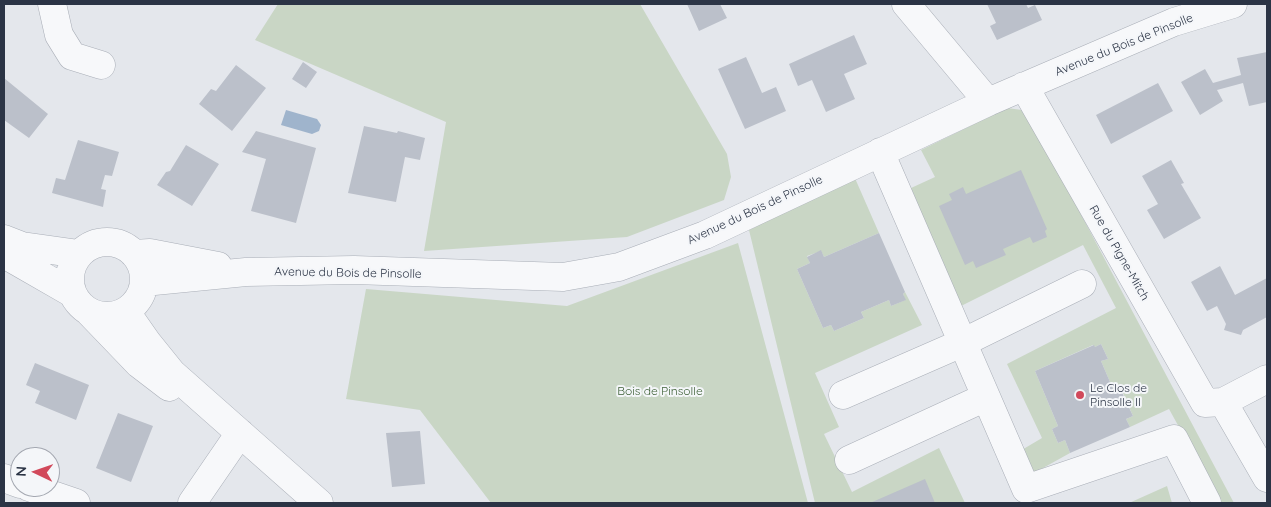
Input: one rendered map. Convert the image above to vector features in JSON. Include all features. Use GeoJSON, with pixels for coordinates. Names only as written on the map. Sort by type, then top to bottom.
{"type":"FeatureCollection","features":[{"type":"Feature","properties":{"kind":"street"},"geometry":{"type":"LineString","coordinates":[[52,4],[59,35],[72,56],[101,65]]}},
{"type":"Feature","properties":{"kind":"street"},"geometry":{"type":"LineString","coordinates":[[906,4],[988,102]]}},
{"type":"Feature","properties":{"kind":"street","name":"Avenue du Bois de Pinsolle"},"geometry":{"type":"LineString","coordinates":[[144,282],[246,272],[354,270],[563,277],[619,267],[705,235],[1024,86],[1174,22],[1233,4]]}},
{"type":"Feature","properties":{"kind":"street","name":"Rue du Pigne-Mitch"},"geometry":{"type":"LineString","coordinates":[[1024,86],[1205,403],[1223,402]]}},
{"type":"Feature","properties":{"kind":"street"},"geometry":{"type":"LineString","coordinates":[[880,152],[1026,489],[1174,439],[1207,503]]}},
{"type":"Feature","properties":{"kind":"street"},"geometry":{"type":"LineString","coordinates":[[4,239],[22,246],[79,254]]}},
{"type":"Feature","properties":{"kind":"street"},"geometry":{"type":"LineString","coordinates":[[90,313],[109,317],[126,312],[136,304],[144,282],[143,272],[134,254],[124,246],[113,242],[101,242],[89,246],[79,254],[70,272],[72,293],[76,301],[139,364],[186,400],[216,412]]}},
{"type":"Feature","properties":{"kind":"street","name":"Avenue du Bois de Pinsolle"},"geometry":{"type":"LineString","coordinates":[[134,254],[150,253],[246,272]]}},
{"type":"Feature","properties":{"kind":"street"},"geometry":{"type":"LineString","coordinates":[[4,254],[72,293]]}},
{"type":"Feature","properties":{"kind":"street"},"geometry":{"type":"LineString","coordinates":[[843,394],[962,343],[1082,284]]}},
{"type":"Feature","properties":{"kind":"street"},"geometry":{"type":"LineString","coordinates":[[126,312],[146,342],[172,373],[319,503]]}},
{"type":"Feature","properties":{"kind":"street"},"geometry":{"type":"LineString","coordinates":[[1267,379],[1223,402],[1267,478]]}},
{"type":"Feature","properties":{"kind":"street"},"geometry":{"type":"LineString","coordinates":[[849,460],[986,397]]}},
{"type":"Feature","properties":{"kind":"street"},"geometry":{"type":"LineString","coordinates":[[192,503],[240,433]]}},
{"type":"Feature","properties":{"kind":"street"},"geometry":{"type":"LineString","coordinates":[[58,497],[76,503]]}},
{"type":"Feature","properties":{"kind":"green space"},"geometry":{"type":"Polygon","coordinates":[[[278,4],[640,4],[727,154],[731,177],[724,200],[627,237],[424,251],[446,122],[255,40],[278,4]]]}},
{"type":"Feature","properties":{"kind":"green space"},"geometry":{"type":"Polygon","coordinates":[[[1007,108],[1022,110],[1032,122],[1234,503],[1221,503],[1169,409],[1130,427],[1126,419],[1133,416],[1120,386],[1113,389],[1101,361],[1108,359],[1101,344],[1095,347],[1093,345],[1035,371],[1058,426],[1052,429],[1058,443],[1065,440],[1070,453],[1034,473],[1020,451],[1042,438],[1007,364],[1116,308],[1083,245],[959,307],[911,188],[935,177],[921,150],[1007,108]]]}},
{"type":"Feature","properties":{"kind":"green space"},"geometry":{"type":"Polygon","coordinates":[[[854,176],[879,233],[824,257],[821,251],[807,256],[810,263],[797,269],[823,328],[831,325],[834,331],[864,318],[861,312],[889,300],[891,306],[905,300],[903,294],[905,292],[922,325],[815,373],[839,427],[824,434],[852,492],[939,448],[965,503],[815,503],[749,230],[854,176]]]}},
{"type":"Feature","properties":{"kind":"green space","name":"Bois de Pinsolle"},"geometry":{"type":"Polygon","coordinates":[[[738,243],[808,503],[491,503],[420,410],[346,399],[366,289],[567,306],[738,243]]]}},
{"type":"Feature","properties":{"kind":"green space"},"geometry":{"type":"Polygon","coordinates":[[[1167,486],[1172,503],[1129,503],[1167,486]]]}},
{"type":"Feature","properties":{"kind":"water"},"geometry":{"type":"Polygon","coordinates":[[[286,110],[317,119],[321,125],[319,131],[312,134],[281,125],[286,110]]]}},
{"type":"Feature","properties":{"kind":"building"},"geometry":{"type":"Polygon","coordinates":[[[687,4],[720,4],[727,18],[699,31],[687,4]]]}},
{"type":"Feature","properties":{"kind":"building"},"geometry":{"type":"Polygon","coordinates":[[[987,4],[1026,4],[1028,8],[1035,5],[1042,20],[997,40],[990,26],[996,23],[987,4]]]}},
{"type":"Feature","properties":{"kind":"building"},"geometry":{"type":"Polygon","coordinates":[[[854,35],[867,64],[844,74],[855,99],[826,112],[812,80],[798,86],[789,64],[854,35]]]}},
{"type":"Feature","properties":{"kind":"building"},"geometry":{"type":"Polygon","coordinates":[[[1267,52],[1267,102],[1249,106],[1243,83],[1217,90],[1223,101],[1200,115],[1181,82],[1205,69],[1213,83],[1241,75],[1237,58],[1267,52]]]}},
{"type":"Feature","properties":{"kind":"building"},"geometry":{"type":"Polygon","coordinates":[[[746,57],[762,93],[776,87],[786,111],[745,129],[718,69],[746,57]]]}},
{"type":"Feature","properties":{"kind":"building"},"geometry":{"type":"Polygon","coordinates":[[[303,62],[317,72],[306,88],[292,79],[303,62]]]}},
{"type":"Feature","properties":{"kind":"building"},"geometry":{"type":"Polygon","coordinates":[[[236,65],[266,88],[232,131],[199,104],[211,89],[216,91],[236,65]]]}},
{"type":"Feature","properties":{"kind":"building"},"geometry":{"type":"Polygon","coordinates":[[[4,78],[48,114],[29,138],[4,120],[4,78]]]}},
{"type":"Feature","properties":{"kind":"building"},"geometry":{"type":"Polygon","coordinates":[[[1158,83],[1173,111],[1111,144],[1096,115],[1158,83]]]}},
{"type":"Feature","properties":{"kind":"building"},"geometry":{"type":"Polygon","coordinates":[[[364,126],[397,133],[398,131],[425,138],[420,160],[405,157],[396,202],[348,193],[364,126]]]}},
{"type":"Feature","properties":{"kind":"building"},"geometry":{"type":"Polygon","coordinates":[[[256,131],[316,148],[296,223],[251,211],[266,159],[242,152],[256,131]]]}},
{"type":"Feature","properties":{"kind":"building"},"geometry":{"type":"Polygon","coordinates":[[[78,140],[119,152],[112,176],[105,175],[101,189],[106,190],[103,207],[52,193],[56,178],[65,180],[78,140]]]}},
{"type":"Feature","properties":{"kind":"building"},"geometry":{"type":"Polygon","coordinates":[[[186,145],[219,164],[192,206],[157,185],[166,172],[170,171],[186,145]]]}},
{"type":"Feature","properties":{"kind":"building"},"geometry":{"type":"Polygon","coordinates":[[[1171,160],[1184,183],[1181,184],[1201,218],[1164,239],[1147,210],[1158,204],[1142,176],[1171,160]]]}},
{"type":"Feature","properties":{"kind":"building"},"geometry":{"type":"Polygon","coordinates":[[[1021,170],[1047,229],[1045,231],[1047,237],[1033,243],[1030,237],[1003,249],[1006,255],[976,268],[973,261],[965,265],[939,206],[952,200],[949,194],[963,187],[966,194],[1021,170]]]}},
{"type":"Feature","properties":{"kind":"building"},"geometry":{"type":"Polygon","coordinates":[[[879,233],[905,292],[903,294],[906,300],[891,306],[889,300],[861,312],[864,318],[834,331],[831,325],[823,328],[797,269],[810,263],[807,257],[821,250],[824,257],[879,233]]]}},
{"type":"Feature","properties":{"kind":"building"},"geometry":{"type":"Polygon","coordinates":[[[1220,266],[1235,295],[1267,278],[1267,317],[1243,330],[1241,335],[1224,330],[1226,324],[1217,306],[1207,311],[1191,282],[1220,266]]]}},
{"type":"Feature","properties":{"kind":"building","name":"Le Clos de Pinsolle II"},"geometry":{"type":"Polygon","coordinates":[[[1101,344],[1108,359],[1101,361],[1113,389],[1119,386],[1133,416],[1126,419],[1130,427],[1070,453],[1065,440],[1058,443],[1052,429],[1058,426],[1035,371],[1094,345],[1095,347],[1101,344]]]}},
{"type":"Feature","properties":{"kind":"building"},"geometry":{"type":"Polygon","coordinates":[[[35,363],[89,385],[76,420],[35,403],[40,391],[26,385],[35,363]]]}},
{"type":"Feature","properties":{"kind":"building"},"geometry":{"type":"Polygon","coordinates":[[[118,413],[153,426],[131,482],[96,468],[118,413]]]}},
{"type":"Feature","properties":{"kind":"building"},"geometry":{"type":"Polygon","coordinates":[[[420,431],[425,484],[392,487],[386,433],[420,431]]]}},
{"type":"Feature","properties":{"kind":"building"},"geometry":{"type":"Polygon","coordinates":[[[925,479],[935,503],[870,503],[925,479]]]}},
{"type":"Feature","properties":{"kind":"place","name":"Le Clos de Pinsolle II"},"geometry":{"type":"Point","coordinates":[1080,395]}}]}
